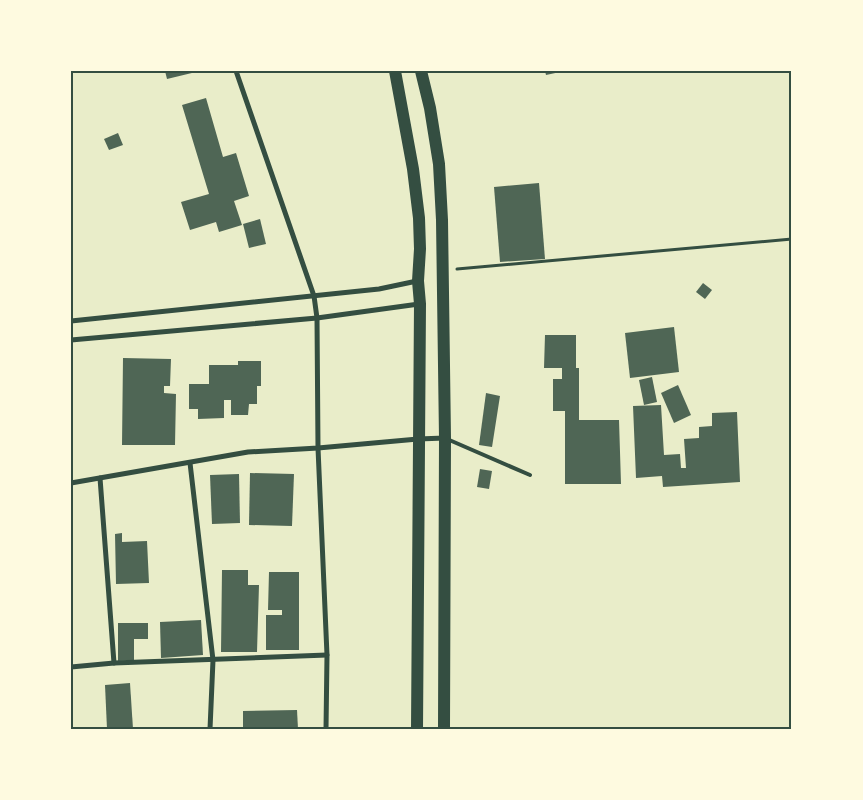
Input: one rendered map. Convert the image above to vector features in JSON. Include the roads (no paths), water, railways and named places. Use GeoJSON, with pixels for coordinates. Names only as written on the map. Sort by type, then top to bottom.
{"type":"FeatureCollection","features":[{"type":"Feature","properties":{"kind":"highway"},"geometry":{"type":"LineString","coordinates":[[396,71],[412,160],[419,218],[420,249],[418,281],[420,304],[417,729]]}},
{"type":"Feature","properties":{"kind":"highway"},"geometry":{"type":"LineString","coordinates":[[421,71],[430,108],[439,164],[444,270],[444,729]]}},
{"type":"Feature","properties":{"kind":"street"},"geometry":{"type":"LineString","coordinates":[[236,71],[314,296],[317,318],[318,448],[327,655],[326,729]]}},
{"type":"Feature","properties":{"kind":"street"},"geometry":{"type":"LineString","coordinates":[[71,321],[379,289],[418,281]]}},
{"type":"Feature","properties":{"kind":"street"},"geometry":{"type":"LineString","coordinates":[[71,340],[317,318],[420,304]]}},
{"type":"Feature","properties":{"kind":"street"},"geometry":{"type":"LineString","coordinates":[[71,483],[248,452],[318,448],[418,438],[445,438]]}},
{"type":"Feature","properties":{"kind":"street"},"geometry":{"type":"LineString","coordinates":[[190,463],[214,660],[210,729]]}},
{"type":"Feature","properties":{"kind":"street"},"geometry":{"type":"LineString","coordinates":[[100,478],[114,663]]}},
{"type":"Feature","properties":{"kind":"street"},"geometry":{"type":"LineString","coordinates":[[71,667],[114,663],[327,655]]}},
{"type":"Feature","properties":{"kind":"lane"},"geometry":{"type":"LineString","coordinates":[[445,438],[530,476]]}}]}
